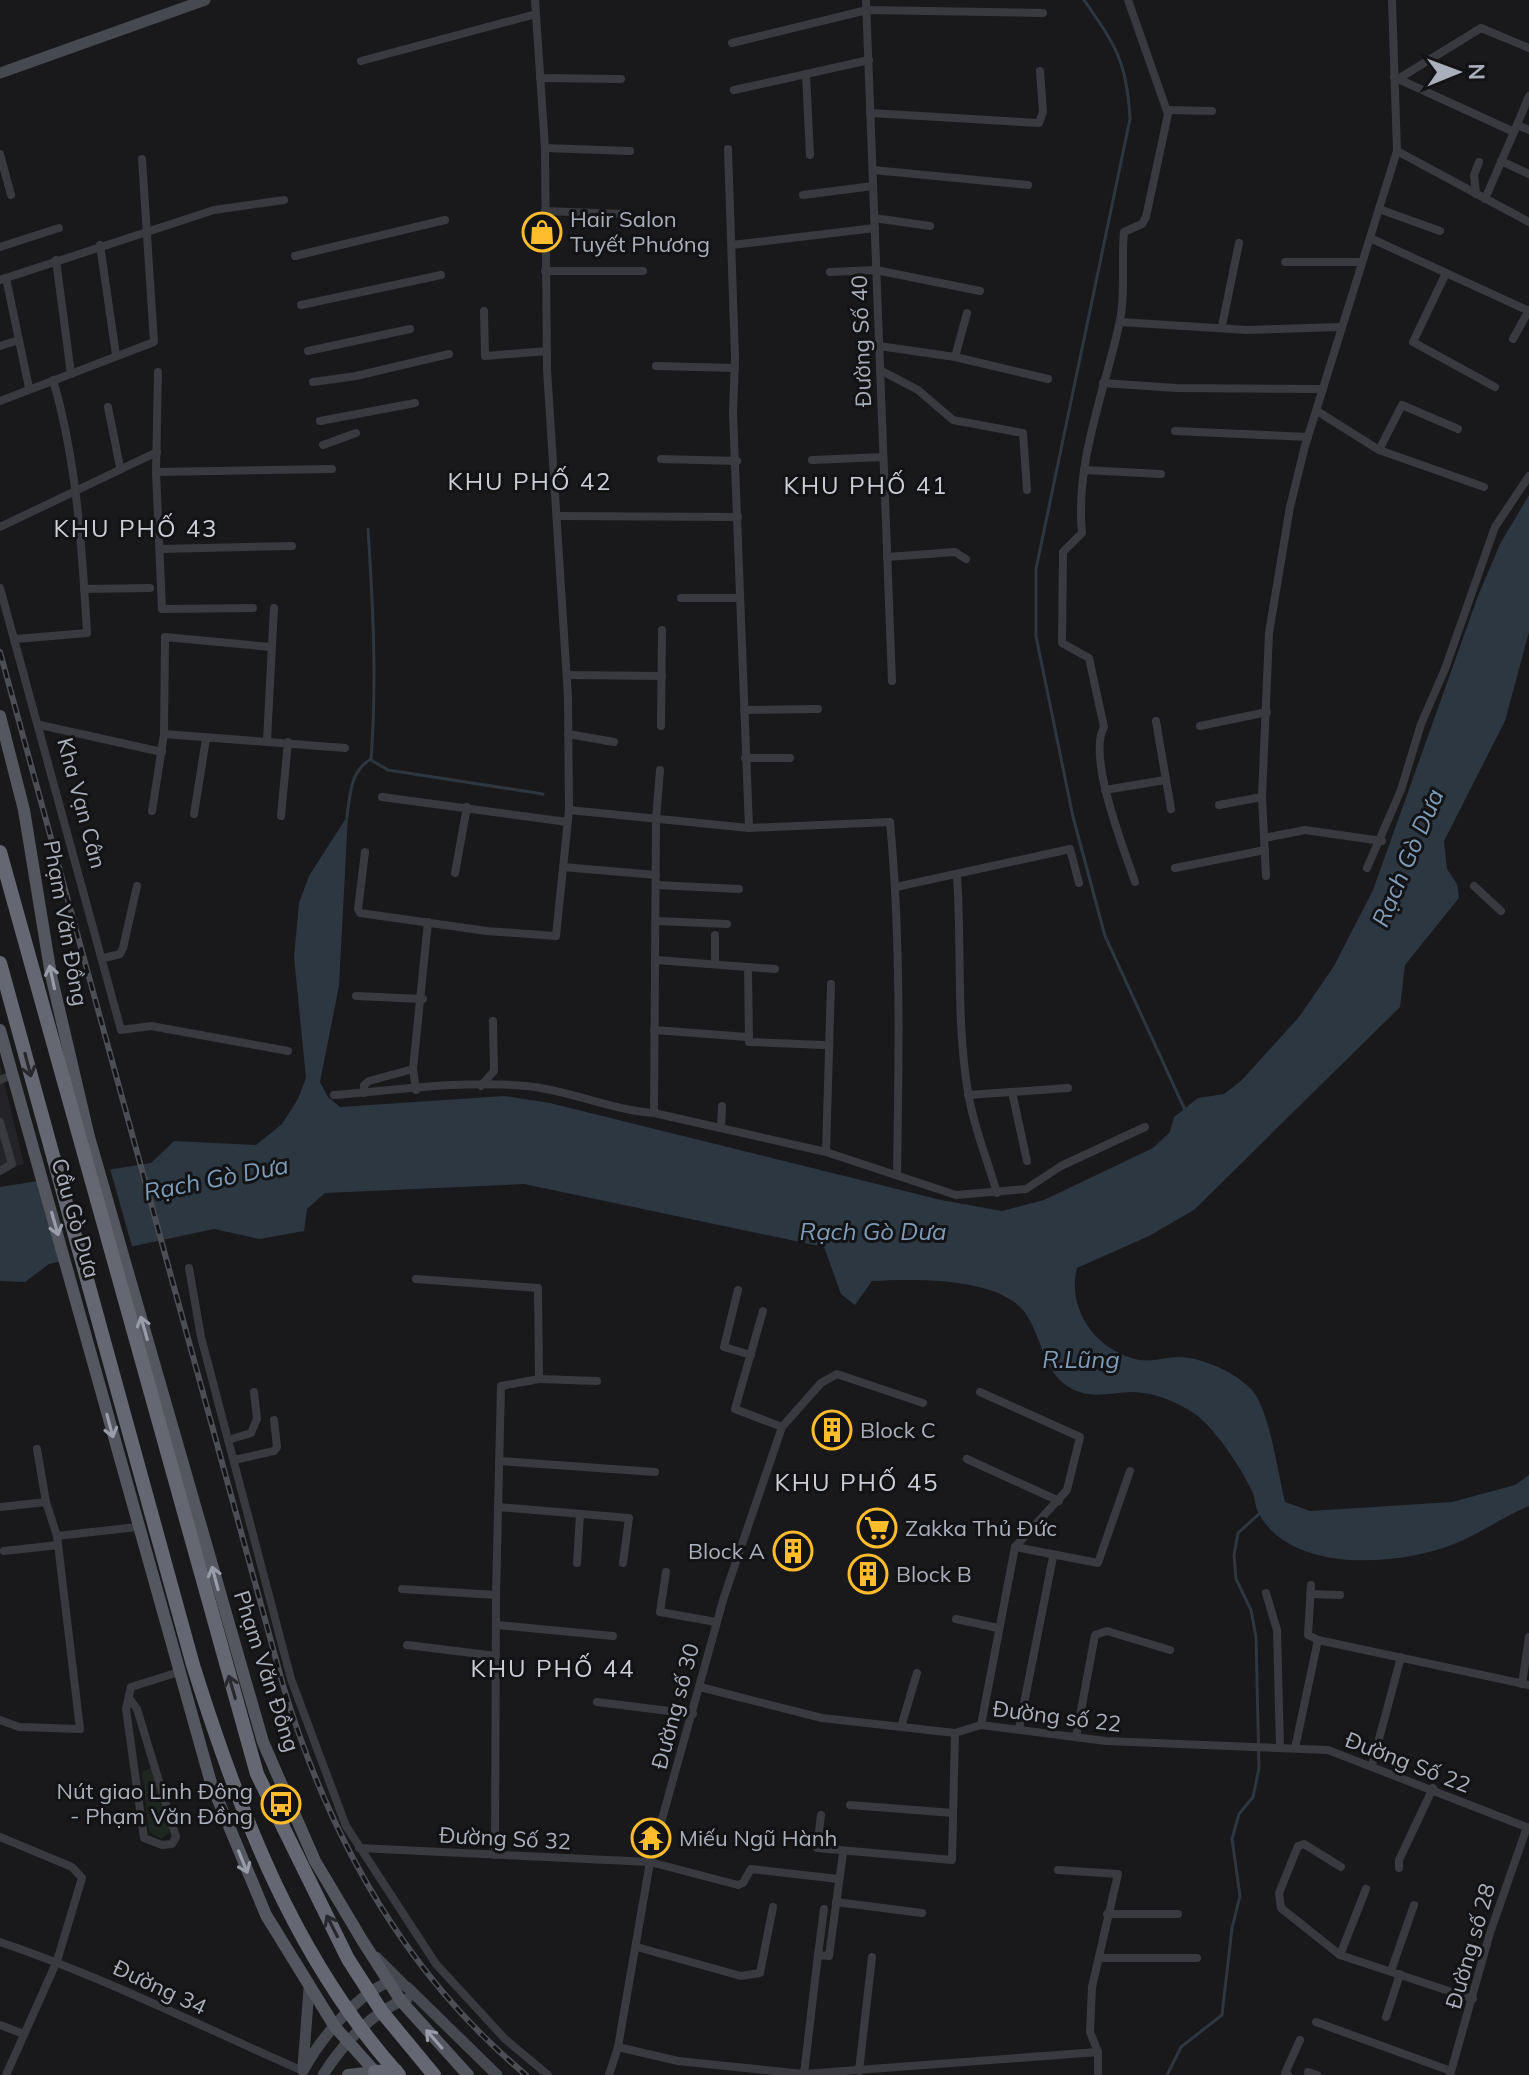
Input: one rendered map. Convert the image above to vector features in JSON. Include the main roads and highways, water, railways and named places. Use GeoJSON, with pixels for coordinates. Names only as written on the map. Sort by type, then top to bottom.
{"type":"FeatureCollection","features":[{"type":"Feature","properties":{"kind":"highway","name":"Phạm Văn Đồng"},"geometry":{"type":"LineString","coordinates":[[0,852],[71,1111],[84,1139]]}},
{"type":"Feature","properties":{"kind":"highway","name":"Cầu Gò Dưa"},"geometry":{"type":"LineString","coordinates":[[0,963],[50,1149],[82,1295]]}},
{"type":"Feature","properties":{"kind":"highway","name":"Cầu Gò Dưa"},"geometry":{"type":"LineString","coordinates":[[84,1139],[125,1283]]}},
{"type":"Feature","properties":{"kind":"highway","name":"Phạm Văn Đồng"},"geometry":{"type":"LineString","coordinates":[[125,1283],[257,1774],[348,1959],[369,1995],[434,2075]]}},
{"type":"Feature","properties":{"kind":"highway"},"geometry":{"type":"LineString","coordinates":[[82,1295],[193,1665],[246,1820],[312,1956],[348,2013],[398,2073]]}},
{"type":"Feature","properties":{"kind":"highway"},"geometry":{"type":"LineString","coordinates":[[376,2073],[398,2073]]}},
{"type":"Feature","properties":{"kind":"main road"},"geometry":{"type":"LineString","coordinates":[[0,73],[205,0]]}},
{"type":"Feature","properties":{"kind":"main road","name":"Phạm Văn Đồng"},"geometry":{"type":"LineString","coordinates":[[0,716],[24,810],[51,975],[84,1139]]}},
{"type":"Feature","properties":{"kind":"main road"},"geometry":{"type":"LineString","coordinates":[[0,1030],[6,1077]]}},
{"type":"Feature","properties":{"kind":"main road"},"geometry":{"type":"LineString","coordinates":[[69,1053],[71,1111]]}},
{"type":"Feature","properties":{"kind":"main road","name":"Cầu Gò Dưa"},"geometry":{"type":"LineString","coordinates":[[6,1077],[35,1152],[82,1295]]}},
{"type":"Feature","properties":{"kind":"main road","name":"Phạm Văn Đồng"},"geometry":{"type":"LineString","coordinates":[[125,1283],[263,1742],[315,1861],[388,1982],[401,2001],[468,2075]]}},
{"type":"Feature","properties":{"kind":"main road"},"geometry":{"type":"LineString","coordinates":[[82,1295],[137,1527],[211,1783],[253,1888],[309,1989],[335,2027],[376,2073]]}},
{"type":"Feature","properties":{"kind":"main road"},"geometry":{"type":"LineString","coordinates":[[211,1783],[227,1771]]}},
{"type":"Feature","properties":{"kind":"main road"},"geometry":{"type":"LineString","coordinates":[[367,1947],[497,2075]]}},
{"type":"Feature","properties":{"kind":"main road"},"geometry":{"type":"LineString","coordinates":[[302,2073],[312,1956]]}},
{"type":"Feature","properties":{"kind":"main road"},"geometry":{"type":"LineString","coordinates":[[302,2073],[318,2043],[369,1995],[388,1982],[407,1987]]}},
{"type":"Feature","properties":{"kind":"main road"},"geometry":{"type":"LineString","coordinates":[[323,2075],[348,2042],[382,2012],[401,2001],[419,2000]]}},
{"type":"Feature","properties":{"kind":"main road"},"geometry":{"type":"LineString","coordinates":[[348,2075],[376,2073]]}},
{"type":"Feature","properties":{"kind":"water","name":"Rạch Gò Dưa"},"geometry":{"type":"Polygon","coordinates":[[[1529,495],[1529,632],[1505,721],[1444,841],[1447,869],[1457,884],[1459,898],[1405,965],[1400,1007],[1194,1210],[1149,1236],[1077,1268],[1075,1283],[1076,1297],[1086,1324],[1118,1353],[1144,1360],[1180,1357],[1199,1360],[1229,1372],[1252,1390],[1269,1427],[1285,1502],[1310,1511],[1452,1502],[1515,1485],[1529,1475],[1529,1506],[1473,1535],[1431,1551],[1377,1560],[1321,1556],[1296,1547],[1275,1533],[1259,1514],[1242,1472],[1219,1438],[1195,1414],[1165,1398],[1149,1394],[1096,1395],[1072,1389],[1051,1368],[1026,1314],[1014,1302],[997,1293],[955,1282],[872,1281],[855,1305],[841,1294],[824,1247],[524,1184],[325,1193],[307,1209],[304,1231],[260,1239],[214,1229],[49,1264],[25,1282],[0,1281],[0,1187],[151,1163],[174,1141],[256,1145],[282,1124],[298,1099],[306,1078],[294,957],[299,903],[309,876],[348,815],[339,986],[320,1082],[328,1097],[340,1107],[504,1096],[550,1103],[941,1200],[1002,1211],[1044,1200],[1153,1148],[1170,1132],[1174,1117],[1198,1098],[1224,1094],[1241,1081],[1299,1017],[1334,966],[1373,890],[1478,596],[1500,544],[1529,495]]]}},
{"type":"Feature","properties":{"kind":"waterway"},"geometry":{"type":"LineString","coordinates":[[1084,0],[1118,55],[1126,83],[1130,119],[1036,569],[1036,636],[1073,817],[1105,936],[1185,1110]]}},
{"type":"Feature","properties":{"kind":"waterway"},"geometry":{"type":"LineString","coordinates":[[347,817],[355,777],[371,759],[374,673],[368,529]]}},
{"type":"Feature","properties":{"kind":"waterway"},"geometry":{"type":"LineString","coordinates":[[371,760],[388,770],[543,794]]}},
{"type":"Feature","properties":{"kind":"waterway"},"geometry":{"type":"LineString","coordinates":[[1167,2075],[1181,2047],[1222,2015],[1232,1928],[1240,1896],[1232,1839],[1239,1814],[1253,1797],[1259,1768],[1256,1637],[1251,1610],[1236,1579],[1234,1555],[1238,1533],[1260,1513]]}},
{"type":"Feature","properties":{"kind":"railway"},"geometry":{"type":"LineString","coordinates":[[0,652],[283,1685],[301,1741],[347,1847],[407,1946],[482,2035],[526,2075]]}},
{"type":"Feature","properties":{"kind":"place","name":"Hair Salon Tuyết Phương"},"geometry":{"type":"Point","coordinates":[542,232]}},
{"type":"Feature","properties":{"kind":"place","name":"Block C"},"geometry":{"type":"Point","coordinates":[832,1430]}},
{"type":"Feature","properties":{"kind":"place","name":"Zakka Thủ Đức"},"geometry":{"type":"Point","coordinates":[877,1528]}},
{"type":"Feature","properties":{"kind":"place","name":"Block A"},"geometry":{"type":"Point","coordinates":[793,1551]}},
{"type":"Feature","properties":{"kind":"place","name":"Block B"},"geometry":{"type":"Point","coordinates":[868,1574]}},
{"type":"Feature","properties":{"kind":"place","name":"Nút giao Linh Đông - Phạm Văn Đồng"},"geometry":{"type":"Point","coordinates":[281,1804]}},
{"type":"Feature","properties":{"kind":"place","name":"Miếu Ngũ Hành"},"geometry":{"type":"Point","coordinates":[651,1838]}},
{"type":"Feature","properties":{"kind":"district","name":"KHU PHỐ 42"},"geometry":{"type":"Point","coordinates":[530,482]}},
{"type":"Feature","properties":{"kind":"district","name":"KHU PHỐ 41"},"geometry":{"type":"Point","coordinates":[866,486]}},
{"type":"Feature","properties":{"kind":"district","name":"KHU PHỐ 43"},"geometry":{"type":"Point","coordinates":[136,529]}},
{"type":"Feature","properties":{"kind":"district","name":"KHU PHỐ 45"},"geometry":{"type":"Point","coordinates":[857,1483]}},
{"type":"Feature","properties":{"kind":"district","name":"KHU PHỐ 44"},"geometry":{"type":"Point","coordinates":[553,1669]}},
{"type":"Feature","properties":{"kind":"water label","name":"R.Lũng"},"geometry":{"type":"Point","coordinates":[1081,1360]}}]}
